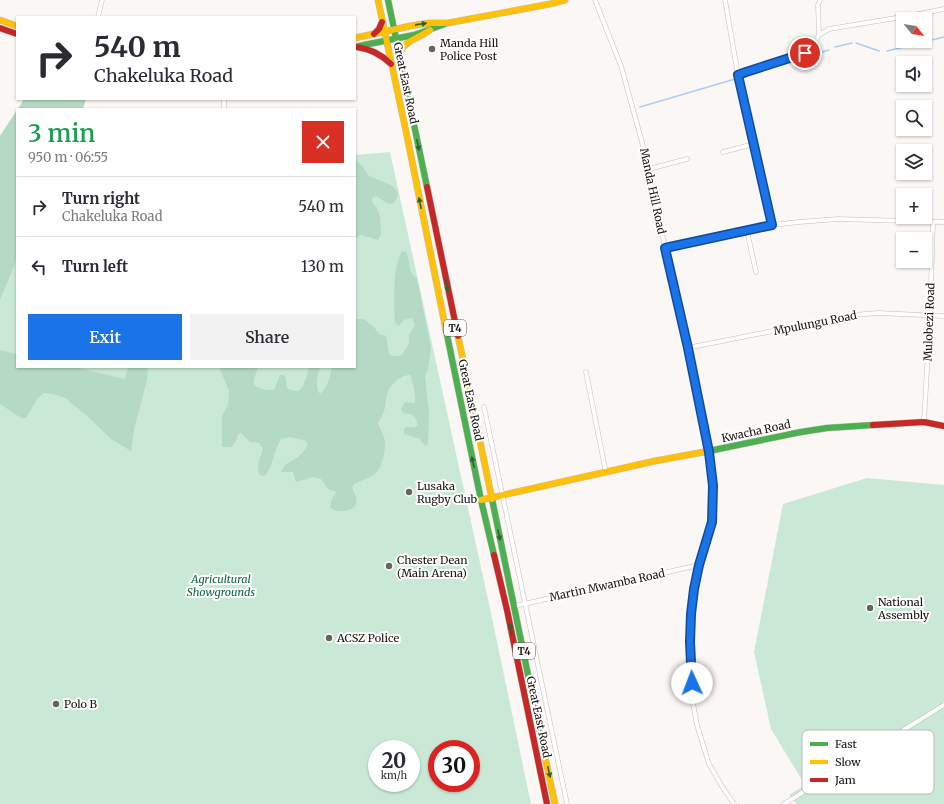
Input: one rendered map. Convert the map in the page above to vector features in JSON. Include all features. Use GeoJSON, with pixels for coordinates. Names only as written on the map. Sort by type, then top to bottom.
{"type":"FeatureCollection","features":[{"type":"Feature","properties":{"kind":"main road","name":"Great East Road"},"geometry":{"type":"LineString","coordinates":[[378,0],[407,136],[428,250],[481,500],[507,610],[547,804]]}},
{"type":"Feature","properties":{"kind":"main road","name":"Great East Road"},"geometry":{"type":"LineString","coordinates":[[388,0],[555,804]]}},
{"type":"Feature","properties":{"kind":"main road"},"geometry":{"type":"LineString","coordinates":[[356,38],[423,24],[448,23],[550,4],[564,0]]}},
{"type":"Feature","properties":{"kind":"main road"},"geometry":{"type":"LineString","coordinates":[[0,20],[16,26]]}},
{"type":"Feature","properties":{"kind":"main road"},"geometry":{"type":"LineString","coordinates":[[374,34],[379,29],[382,22]]}},
{"type":"Feature","properties":{"kind":"main road"},"geometry":{"type":"LineString","coordinates":[[356,47],[430,30],[448,23]]}},
{"type":"Feature","properties":{"kind":"main road"},"geometry":{"type":"LineString","coordinates":[[0,28],[16,34]]}},
{"type":"Feature","properties":{"kind":"main road"},"geometry":{"type":"LineString","coordinates":[[399,54],[402,47],[407,42],[430,30]]}},
{"type":"Feature","properties":{"kind":"main road"},"geometry":{"type":"LineString","coordinates":[[356,47],[368,48],[375,51],[381,54],[391,64]]}},
{"type":"Feature","properties":{"kind":"main road","name":"Kwacha Road"},"geometry":{"type":"LineString","coordinates":[[481,500],[655,461],[709,452],[801,432],[827,428],[924,422],[944,426]]}},
{"type":"Feature","properties":{"kind":"street"},"geometry":{"type":"LineString","coordinates":[[98,16],[102,0]]}},
{"type":"Feature","properties":{"kind":"street","name":"Manda Hill Road"},"geometry":{"type":"LineString","coordinates":[[595,0],[621,66],[649,169],[709,452],[713,486],[712,522],[699,565],[691,614],[690,642],[692,698],[698,732],[709,764],[734,804]]}},
{"type":"Feature","properties":{"kind":"street"},"geometry":{"type":"LineString","coordinates":[[725,0],[738,75],[772,225]]}},
{"type":"Feature","properties":{"kind":"street"},"geometry":{"type":"LineString","coordinates":[[819,35],[818,4],[820,0]]}},
{"type":"Feature","properties":{"kind":"street"},"geometry":{"type":"LineString","coordinates":[[738,75],[805,53],[813,46],[819,35],[829,29],[944,9]]}},
{"type":"Feature","properties":{"kind":"street"},"geometry":{"type":"LineString","coordinates":[[723,152],[754,144]]}},
{"type":"Feature","properties":{"kind":"street"},"geometry":{"type":"LineString","coordinates":[[649,169],[686,159]]}},
{"type":"Feature","properties":{"kind":"street"},"geometry":{"type":"LineString","coordinates":[[665,248],[772,225],[838,219],[896,221]]}},
{"type":"Feature","properties":{"kind":"street"},"geometry":{"type":"LineString","coordinates":[[932,222],[944,222]]}},
{"type":"Feature","properties":{"kind":"street","name":"Mulobezi Road"},"geometry":{"type":"LineString","coordinates":[[924,422],[930,315],[932,224]]}},
{"type":"Feature","properties":{"kind":"street"},"geometry":{"type":"LineString","coordinates":[[747,230],[756,272]]}},
{"type":"Feature","properties":{"kind":"street","name":"Mpulungu Road"},"geometry":{"type":"LineString","coordinates":[[688,348],[853,315],[878,313],[944,316]]}},
{"type":"Feature","properties":{"kind":"street"},"geometry":{"type":"LineString","coordinates":[[586,372],[606,473]]}},
{"type":"Feature","properties":{"kind":"street"},"geometry":{"type":"LineString","coordinates":[[484,407],[567,804]]}},
{"type":"Feature","properties":{"kind":"street","name":"Martin Mwamba Road"},"geometry":{"type":"LineString","coordinates":[[514,606],[699,565]]}},
{"type":"Feature","properties":{"kind":"street"},"geometry":{"type":"LineString","coordinates":[[904,730],[944,705]]}},
{"type":"Feature","properties":{"kind":"street"},"geometry":{"type":"LineString","coordinates":[[784,804],[802,793]]}},
{"type":"Feature","properties":{"kind":"green space"},"geometry":{"type":"Polygon","coordinates":[[[23,100],[86,100],[83,108],[19,108],[23,100]]]}},
{"type":"Feature","properties":{"kind":"green space","name":"Agricultural Showgrounds"},"geometry":{"type":"Polygon","coordinates":[[[16,112],[16,368],[356,368],[356,155],[390,152],[491,613],[531,804],[0,804],[0,136],[16,112]]]}},
{"type":"Feature","properties":{"kind":"green space"},"geometry":{"type":"Polygon","coordinates":[[[16,112],[16,261],[0,300],[0,136],[16,112]]]}},
{"type":"Feature","properties":{"kind":"green space"},"geometry":{"type":"Polygon","coordinates":[[[356,160],[369,176],[391,185],[397,191],[398,195],[395,202],[391,204],[376,196],[372,198],[372,202],[377,208],[380,217],[381,233],[378,240],[361,235],[356,238],[356,160]]]}},
{"type":"Feature","properties":{"kind":"green space"},"geometry":{"type":"Polygon","coordinates":[[[402,251],[406,252],[410,270],[417,278],[431,348],[428,369],[425,376],[429,413],[428,444],[425,446],[420,439],[404,434],[404,429],[406,427],[414,427],[418,425],[414,416],[403,413],[401,409],[405,402],[415,403],[414,389],[410,375],[406,375],[396,381],[388,391],[384,412],[378,423],[384,436],[385,444],[382,463],[378,471],[374,475],[354,484],[352,488],[356,496],[356,502],[353,508],[346,511],[336,511],[330,507],[332,498],[337,492],[328,489],[321,479],[313,477],[296,482],[293,472],[281,472],[285,465],[298,457],[304,451],[308,445],[306,441],[290,437],[281,439],[265,476],[260,475],[258,469],[263,448],[259,443],[250,442],[241,433],[238,434],[232,447],[222,447],[222,416],[228,404],[229,391],[219,368],[258,368],[254,383],[258,388],[264,389],[274,390],[280,375],[284,375],[287,388],[297,391],[300,390],[304,384],[309,368],[320,368],[317,388],[320,394],[327,385],[332,368],[356,368],[356,319],[364,319],[374,327],[379,334],[386,336],[389,353],[392,356],[400,356],[403,354],[409,343],[409,335],[415,325],[412,318],[404,320],[399,326],[395,323],[395,276],[402,251]]]}},
{"type":"Feature","properties":{"kind":"green space"},"geometry":{"type":"Polygon","coordinates":[[[0,350],[16,354],[16,368],[78,368],[125,379],[128,368],[148,368],[147,380],[134,430],[131,451],[111,439],[86,415],[65,398],[44,393],[37,399],[26,418],[21,418],[0,404],[0,350]]]}},
{"type":"Feature","properties":{"kind":"green space"},"geometry":{"type":"Polygon","coordinates":[[[867,478],[944,485],[944,804],[797,804],[789,795],[802,787],[802,794],[934,794],[934,730],[802,730],[802,780],[771,729],[754,652],[783,504],[867,478]]]}},
{"type":"Feature","properties":{"kind":"waterway"},"geometry":{"type":"LineString","coordinates":[[887,51],[944,37]]}},
{"type":"Feature","properties":{"kind":"waterway"},"geometry":{"type":"LineString","coordinates":[[835,47],[852,43]]}},
{"type":"Feature","properties":{"kind":"waterway"},"geometry":{"type":"LineString","coordinates":[[856,43],[879,51]]}},
{"type":"Feature","properties":{"kind":"waterway"},"geometry":{"type":"LineString","coordinates":[[815,54],[829,50]]}},
{"type":"Feature","properties":{"kind":"waterway"},"geometry":{"type":"LineString","coordinates":[[742,77],[811,56]]}},
{"type":"Feature","properties":{"kind":"waterway"},"geometry":{"type":"LineString","coordinates":[[640,107],[735,79]]}},
{"type":"Feature","properties":{"kind":"traffic: fast"},"geometry":{"type":"LineString","coordinates":[[388,0],[427,187]]}},
{"type":"Feature","properties":{"kind":"traffic: fast"},"geometry":{"type":"LineString","coordinates":[[359,46],[414,35],[445,24]]}},
{"type":"Feature","properties":{"kind":"traffic: fast"},"geometry":{"type":"LineString","coordinates":[[446,330],[481,500],[494,555]]}},
{"type":"Feature","properties":{"kind":"traffic: fast"},"geometry":{"type":"LineString","coordinates":[[704,452],[801,432],[827,428],[873,425]]}},
{"type":"Feature","properties":{"kind":"traffic: fast"},"geometry":{"type":"LineString","coordinates":[[492,499],[542,743]]}},
{"type":"Feature","properties":{"kind":"traffic: slow"},"geometry":{"type":"LineString","coordinates":[[378,0],[446,330]]}},
{"type":"Feature","properties":{"kind":"traffic: slow"},"geometry":{"type":"LineString","coordinates":[[356,38],[410,26],[429,23],[448,23],[565,0]]}},
{"type":"Feature","properties":{"kind":"traffic: slow"},"geometry":{"type":"LineString","coordinates":[[0,20],[16,26]]}},
{"type":"Feature","properties":{"kind":"traffic: slow"},"geometry":{"type":"LineString","coordinates":[[399,54],[405,45],[430,30]]}},
{"type":"Feature","properties":{"kind":"traffic: slow"},"geometry":{"type":"LineString","coordinates":[[458,336],[492,499]]}},
{"type":"Feature","properties":{"kind":"traffic: slow"},"geometry":{"type":"LineString","coordinates":[[481,500],[655,461],[704,452]]}},
{"type":"Feature","properties":{"kind":"traffic: slow"},"geometry":{"type":"LineString","coordinates":[[542,743],[555,804]]}},
{"type":"Feature","properties":{"kind":"traffic: jam"},"geometry":{"type":"LineString","coordinates":[[374,34],[379,29],[382,22]]}},
{"type":"Feature","properties":{"kind":"traffic: jam"},"geometry":{"type":"LineString","coordinates":[[0,28],[16,34]]}},
{"type":"Feature","properties":{"kind":"traffic: jam"},"geometry":{"type":"LineString","coordinates":[[357,47],[376,52],[391,64]]}},
{"type":"Feature","properties":{"kind":"traffic: jam"},"geometry":{"type":"LineString","coordinates":[[427,187],[458,336]]}},
{"type":"Feature","properties":{"kind":"traffic: jam"},"geometry":{"type":"LineString","coordinates":[[873,425],[924,422],[944,426]]}},
{"type":"Feature","properties":{"kind":"traffic: jam"},"geometry":{"type":"LineString","coordinates":[[494,555],[507,610],[547,804]]}},
{"type":"Feature","properties":{"kind":"place","name":"Manda Hill Police Post"},"geometry":{"type":"Point","coordinates":[432,49]}},
{"type":"Feature","properties":{"kind":"place","name":"Lusaka Rugby Club"},"geometry":{"type":"Point","coordinates":[409,492]}},
{"type":"Feature","properties":{"kind":"place","name":"Chester Dean (Main Arena)"},"geometry":{"type":"Point","coordinates":[389,566]}},
{"type":"Feature","properties":{"kind":"place","name":"National Assembly"},"geometry":{"type":"Point","coordinates":[870,608]}},
{"type":"Feature","properties":{"kind":"place","name":"ACSZ Police"},"geometry":{"type":"Point","coordinates":[329,638]}},
{"type":"Feature","properties":{"kind":"place","name":"Polo B"},"geometry":{"type":"Point","coordinates":[56,704]}},
{"type":"Feature","properties":{"kind":"route"},"geometry":{"type":"LineString","coordinates":[[692,683],[690,642],[691,614],[699,565],[712,522],[713,486],[709,452],[688,348],[665,248],[772,225],[738,75],[805,53]]}}]}
